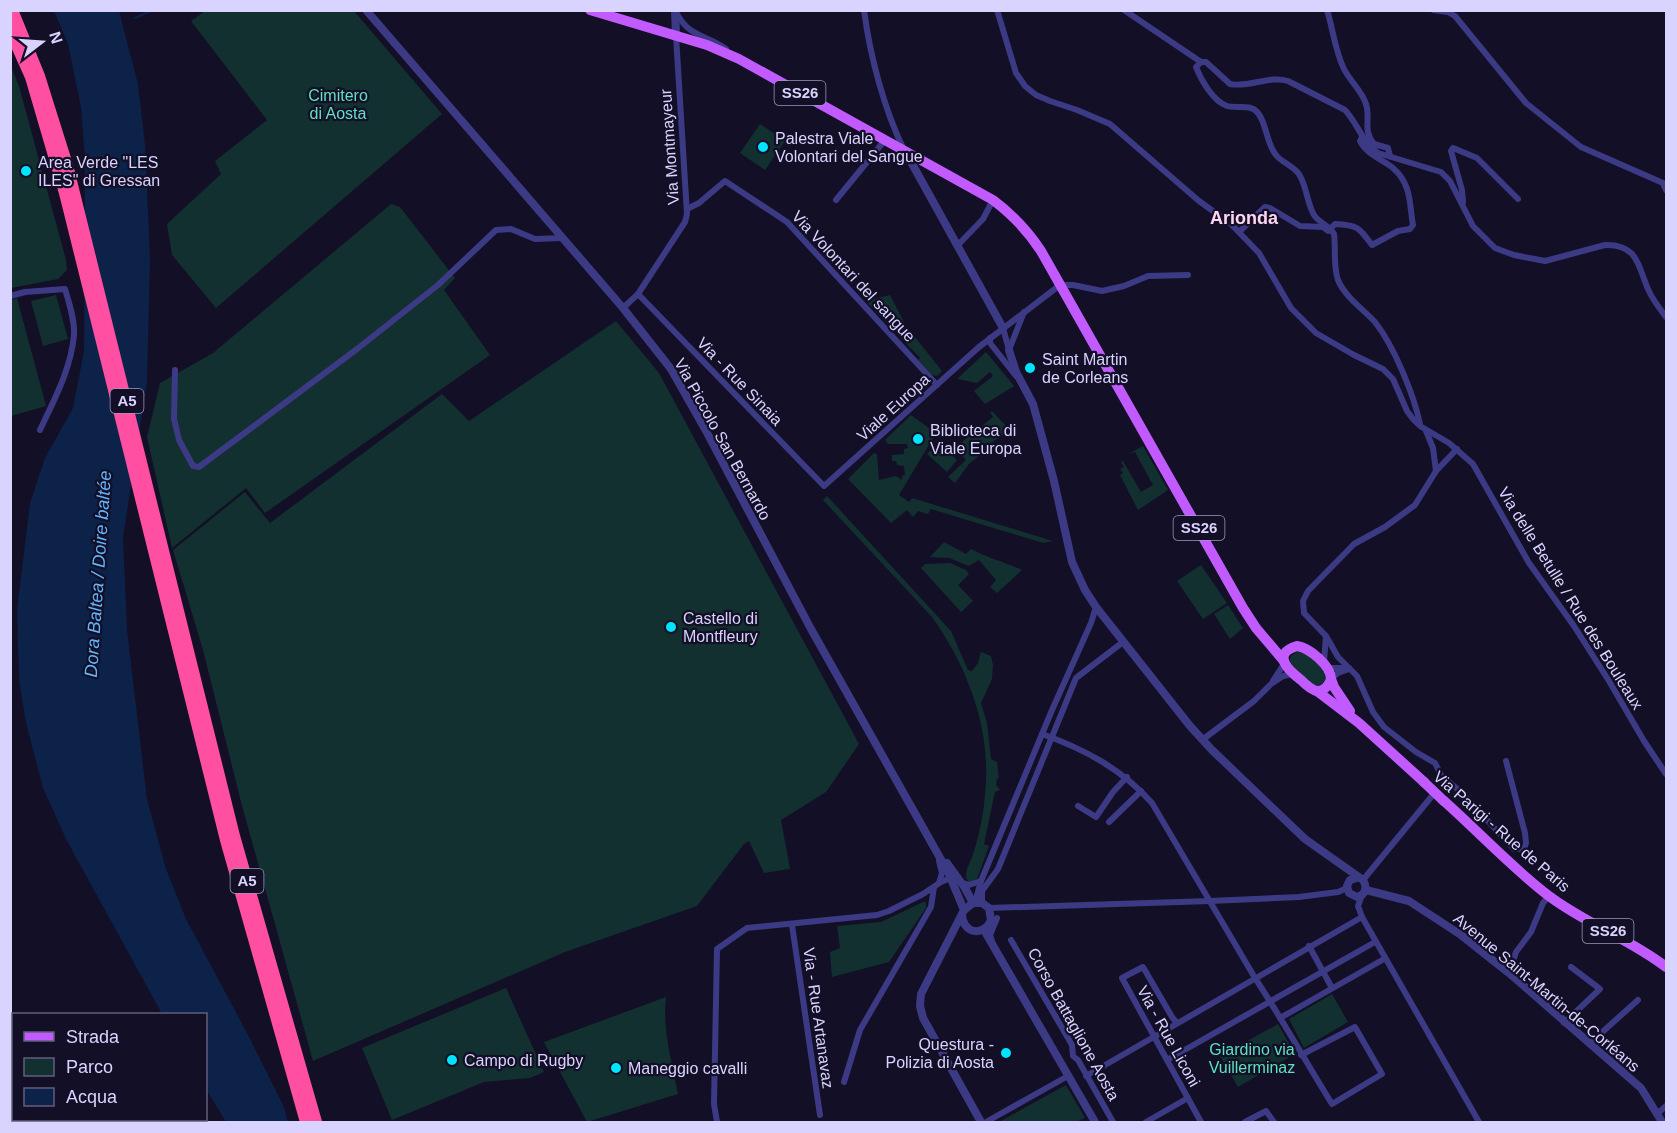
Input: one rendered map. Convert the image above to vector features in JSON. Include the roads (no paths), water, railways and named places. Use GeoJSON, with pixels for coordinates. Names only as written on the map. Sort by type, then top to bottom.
{"type":"FeatureCollection","features":[{"type":"Feature","properties":{"kind":"highway","name":"A5"},"geometry":{"type":"LineString","coordinates":[[12,10],[39,76],[67,165],[182,642],[226,840],[306,1122]]}},
{"type":"Feature","properties":{"kind":"highway","name":"A5"},"geometry":{"type":"LineString","coordinates":[[10,30],[31,77],[65,193],[234,836],[315,1122]]}},
{"type":"Feature","properties":{"kind":"main road","name":"Via Parigi - Rue de Paris"},"geometry":{"type":"LineString","coordinates":[[590,10],[707,45],[739,59],[993,200],[1022,225],[1060,285],[1249,617],[1294,674],[1359,723],[1549,896],[1576,914],[1639,948],[1666,967]]}},
{"type":"Feature","properties":{"kind":"main road","name":"Via Parigi - Rue de Paris"},"geometry":{"type":"LineString","coordinates":[[1249,617],[1278,645],[1291,648],[1300,646],[1308,651],[1328,671],[1342,701],[1359,723]]}},
{"type":"Feature","properties":{"kind":"main road"},"geometry":{"type":"LineString","coordinates":[[1284,662],[1286,652],[1291,648]]}},
{"type":"Feature","properties":{"kind":"main road"},"geometry":{"type":"LineString","coordinates":[[1317,691],[1327,686],[1328,671]]}},
{"type":"Feature","properties":{"kind":"street","name":"Via Piccolo San Bernardo"},"geometry":{"type":"LineString","coordinates":[[366,10],[623,308],[665,362],[689,399],[817,639],[951,878],[963,912]]}},
{"type":"Feature","properties":{"kind":"street"},"geometry":{"type":"LineString","coordinates":[[864,10],[874,60],[893,124],[928,194],[1003,328],[1021,382],[1035,411],[1072,562],[1085,590],[1123,642],[1202,740],[1300,835],[1360,879],[1364,892],[1358,906],[1362,917],[1479,1122]]}},
{"type":"Feature","properties":{"kind":"street","name":"Via delle Betulle / Rue des Bouleaux"},"geometry":{"type":"LineString","coordinates":[[997,10],[1017,73],[1025,86],[1036,95],[1110,124],[1184,189],[1239,232],[1259,253],[1291,308],[1316,333],[1354,356],[1383,369],[1393,379],[1407,411],[1423,428],[1457,449],[1473,464],[1529,563],[1574,626],[1666,774]]}},
{"type":"Feature","properties":{"kind":"street"},"geometry":{"type":"LineString","coordinates":[[1124,10],[1201,62],[1206,62],[1230,84],[1250,85],[1280,78],[1345,110],[1369,147],[1378,153],[1441,172],[1450,181],[1473,226],[1495,248],[1514,255],[1545,261],[1605,245],[1614,245],[1629,251],[1638,260],[1648,289],[1666,317]]}},
{"type":"Feature","properties":{"kind":"street"},"geometry":{"type":"LineString","coordinates":[[1326,10],[1342,65],[1367,105],[1367,132],[1374,144],[1388,148],[1390,156]]}},
{"type":"Feature","properties":{"kind":"street"},"geometry":{"type":"LineString","coordinates":[[1433,10],[1448,12],[1455,16],[1526,102],[1581,147],[1663,183],[1666,190]]}},
{"type":"Feature","properties":{"kind":"street"},"geometry":{"type":"LineString","coordinates":[[675,11],[676,35]]}},
{"type":"Feature","properties":{"kind":"street"},"geometry":{"type":"LineString","coordinates":[[675,11],[682,24],[694,34],[717,42],[739,59]]}},
{"type":"Feature","properties":{"kind":"street","name":"Via Montmayeur"},"geometry":{"type":"LineString","coordinates":[[623,308],[638,294],[685,222],[687,209],[676,35]]}},
{"type":"Feature","properties":{"kind":"street"},"geometry":{"type":"LineString","coordinates":[[1201,62],[1196,67],[1200,78],[1212,94],[1227,106],[1254,109],[1259,114],[1270,145],[1277,156],[1300,174],[1306,198],[1315,216],[1331,228],[1336,245],[1336,272],[1342,289],[1376,324],[1396,356],[1423,428],[1433,448],[1436,471]]}},
{"type":"Feature","properties":{"kind":"street"},"geometry":{"type":"LineString","coordinates":[[1239,232],[1265,207],[1300,226],[1323,227],[1328,231],[1335,225],[1350,225],[1360,229],[1372,245],[1398,231],[1410,228],[1413,225],[1410,197],[1405,185],[1393,169],[1363,147],[1360,141],[1362,136]]}},
{"type":"Feature","properties":{"kind":"street"},"geometry":{"type":"LineString","coordinates":[[836,200],[885,140]]}},
{"type":"Feature","properties":{"kind":"street"},"geometry":{"type":"LineString","coordinates":[[1464,205],[1462,190],[1450,151],[1453,148],[1476,159],[1518,199]]}},
{"type":"Feature","properties":{"kind":"street","name":"Via Volontari del sangue"},"geometry":{"type":"LineString","coordinates":[[687,209],[699,203],[725,181],[787,222],[937,385]]}},
{"type":"Feature","properties":{"kind":"street"},"geometry":{"type":"LineString","coordinates":[[957,246],[983,219],[993,200]]}},
{"type":"Feature","properties":{"kind":"street"},"geometry":{"type":"LineString","coordinates":[[175,370],[174,419],[179,440],[193,466],[199,467],[357,349],[438,285],[496,230],[511,229],[535,240],[563,238]]}},
{"type":"Feature","properties":{"kind":"street"},"geometry":{"type":"LineString","coordinates":[[1060,285],[1073,285],[1102,291],[1124,286],[1148,276],[1188,275]]}},
{"type":"Feature","properties":{"kind":"street","name":"Viale Europa"},"geometry":{"type":"LineString","coordinates":[[824,486],[990,338],[1060,285]]}},
{"type":"Feature","properties":{"kind":"street"},"geometry":{"type":"LineString","coordinates":[[10,296],[25,292],[65,289],[71,311],[75,333],[71,351],[61,387],[40,430]]}},
{"type":"Feature","properties":{"kind":"street","name":"Via - Rue Sinaia"},"geometry":{"type":"LineString","coordinates":[[638,294],[824,486]]}},
{"type":"Feature","properties":{"kind":"street"},"geometry":{"type":"LineString","coordinates":[[1009,350],[1025,311]]}},
{"type":"Feature","properties":{"kind":"street"},"geometry":{"type":"LineString","coordinates":[[990,338],[990,343],[1021,382]]}},
{"type":"Feature","properties":{"kind":"street"},"geometry":{"type":"LineString","coordinates":[[980,347],[993,346],[1005,352],[1009,350]]}},
{"type":"Feature","properties":{"kind":"street"},"geometry":{"type":"LineString","coordinates":[[1457,449],[1436,471],[1415,506],[1385,527],[1354,544],[1304,597],[1302,606],[1304,613],[1338,657],[1357,676],[1378,720],[1384,727],[1416,752],[1435,763],[1441,775],[1462,793],[1514,849],[1519,850],[1524,849],[1525,833],[1506,761]]}},
{"type":"Feature","properties":{"kind":"street"},"geometry":{"type":"LineString","coordinates":[[986,928],[992,920],[978,903],[981,881],[1096,607]]}},
{"type":"Feature","properties":{"kind":"street"},"geometry":{"type":"LineString","coordinates":[[1308,651],[1318,649],[1326,640]]}},
{"type":"Feature","properties":{"kind":"street"},"geometry":{"type":"LineString","coordinates":[[1326,640],[1328,671]]}},
{"type":"Feature","properties":{"kind":"street"},"geometry":{"type":"LineString","coordinates":[[978,903],[982,891],[998,869],[1076,678],[1123,642]]}},
{"type":"Feature","properties":{"kind":"street"},"geometry":{"type":"LineString","coordinates":[[1271,684],[1284,662]]}},
{"type":"Feature","properties":{"kind":"street"},"geometry":{"type":"LineString","coordinates":[[1328,671],[1344,667],[1350,669]]}},
{"type":"Feature","properties":{"kind":"street"},"geometry":{"type":"LineString","coordinates":[[1328,671],[1338,673],[1350,669]]}},
{"type":"Feature","properties":{"kind":"street"},"geometry":{"type":"LineString","coordinates":[[1202,740],[1254,701],[1271,684],[1287,674],[1294,674]]}},
{"type":"Feature","properties":{"kind":"street"},"geometry":{"type":"LineString","coordinates":[[1042,734],[1108,764],[1127,777],[1157,809],[1255,978],[1271,1002],[1301,1055],[1332,1104],[1382,1074],[1355,1027],[1301,1055]]}},
{"type":"Feature","properties":{"kind":"street"},"geometry":{"type":"LineString","coordinates":[[1439,785],[1441,775]]}},
{"type":"Feature","properties":{"kind":"street"},"geometry":{"type":"LineString","coordinates":[[1078,806],[1096,817],[1113,792],[1127,777]]}},
{"type":"Feature","properties":{"kind":"street"},"geometry":{"type":"LineString","coordinates":[[1109,822],[1142,791]]}},
{"type":"Feature","properties":{"kind":"street"},"geometry":{"type":"LineString","coordinates":[[981,1122],[923,1018],[920,1006],[921,994],[963,912],[978,903],[1017,908],[1058,904],[1210,902],[1338,892],[1347,888],[1350,880],[1360,879],[1432,796]]}},
{"type":"Feature","properties":{"kind":"street","name":"Via Piccolo San Bernardo"},"geometry":{"type":"LineString","coordinates":[[928,839],[978,903]]}},
{"type":"Feature","properties":{"kind":"street","name":"Via Piccolo San Bernardo"},"geometry":{"type":"LineString","coordinates":[[844,1082],[860,1030],[932,907],[936,885],[942,873],[941,865],[928,839]]}},
{"type":"Feature","properties":{"kind":"street","name":"Via Piccolo San Bernardo"},"geometry":{"type":"LineString","coordinates":[[951,878],[956,879],[978,903]]}},
{"type":"Feature","properties":{"kind":"street"},"geometry":{"type":"LineString","coordinates":[[717,1122],[714,1104],[717,949],[747,928],[877,915],[951,878]]}},
{"type":"Feature","properties":{"kind":"street"},"geometry":{"type":"LineString","coordinates":[[962,883],[969,885],[981,881]]}},
{"type":"Feature","properties":{"kind":"street","name":"Avenue Saint-Martin-de-Corléans"},"geometry":{"type":"LineString","coordinates":[[1347,888],[1351,895],[1364,892],[1410,901],[1461,935],[1509,973],[1641,1088],[1662,1122]]}},
{"type":"Feature","properties":{"kind":"street"},"geometry":{"type":"LineString","coordinates":[[1509,973],[1516,952],[1531,932],[1543,903],[1549,896]]}},
{"type":"Feature","properties":{"kind":"street"},"geometry":{"type":"LineString","coordinates":[[963,912],[965,927],[977,932],[1005,913],[1017,908]]}},
{"type":"Feature","properties":{"kind":"street"},"geometry":{"type":"LineString","coordinates":[[1086,1076],[1362,917]]}},
{"type":"Feature","properties":{"kind":"street","name":"Corso Battaglione Aosta"},"geometry":{"type":"LineString","coordinates":[[997,918],[990,935],[1001,961]]}},
{"type":"Feature","properties":{"kind":"street","name":"Via - Rue Artanavaz"},"geometry":{"type":"LineString","coordinates":[[792,925],[820,1115]]}},
{"type":"Feature","properties":{"kind":"street","name":"Corso Battaglione Aosta"},"geometry":{"type":"LineString","coordinates":[[986,928],[1001,961],[1095,1122]]}},
{"type":"Feature","properties":{"kind":"street","name":"Corso Battaglione Aosta"},"geometry":{"type":"LineString","coordinates":[[1011,940],[1072,1045],[1073,1056],[1078,1060],[1113,1122]]}},
{"type":"Feature","properties":{"kind":"street"},"geometry":{"type":"LineString","coordinates":[[1167,1060],[1375,942]]}},
{"type":"Feature","properties":{"kind":"street"},"geometry":{"type":"LineString","coordinates":[[1309,946],[1332,988]]}},
{"type":"Feature","properties":{"kind":"street"},"geometry":{"type":"LineString","coordinates":[[1280,1017],[1384,959]]}},
{"type":"Feature","properties":{"kind":"street","name":"Via - Rue Liconi"},"geometry":{"type":"LineString","coordinates":[[1177,1023],[1143,967],[1122,978],[1201,1122]]}},
{"type":"Feature","properties":{"kind":"street"},"geometry":{"type":"LineString","coordinates":[[1564,1023],[1600,989],[1571,968]]}},
{"type":"Feature","properties":{"kind":"street"},"geometry":{"type":"LineString","coordinates":[[1589,1044],[1638,1000]]}},
{"type":"Feature","properties":{"kind":"street"},"geometry":{"type":"LineString","coordinates":[[1061,1063],[1073,1056]]}},
{"type":"Feature","properties":{"kind":"street"},"geometry":{"type":"LineString","coordinates":[[986,1122],[1068,1076]]}},
{"type":"Feature","properties":{"kind":"street"},"geometry":{"type":"LineString","coordinates":[[1146,1122],[1188,1098]]}},
{"type":"Feature","properties":{"kind":"street"},"geometry":{"type":"LineString","coordinates":[[1658,1114],[1666,1106]]}},
{"type":"Feature","properties":{"kind":"street"},"geometry":{"type":"LineString","coordinates":[[1245,1122],[1266,1111],[1274,1122]]}},
{"type":"Feature","properties":{"kind":"water","name":"Dora Baltea / Doire baltée"},"geometry":{"type":"Polygon","coordinates":[[[54,11],[119,11],[138,84],[145,144],[150,258],[147,382],[123,538],[127,630],[147,799],[166,869],[186,919],[246,1031],[284,1107],[288,1122],[226,1122],[207,1091],[207,1013],[161,1013],[66,839],[43,788],[26,723],[19,680],[17,610],[30,503],[45,458],[73,408],[84,351],[85,160],[81,107],[68,44],[54,11]]]}},
{"type":"Feature","properties":{"kind":"waterway"},"geometry":{"type":"LineString","coordinates":[[135,18],[153,10]]}},
{"type":"Feature","properties":{"kind":"place","name":"Palestra Viale Volontari del Sangue"},"geometry":{"type":"Point","coordinates":[763,147]}},
{"type":"Feature","properties":{"kind":"place","name":"Area Verde \"LES ILES\" di Gressan"},"geometry":{"type":"Point","coordinates":[26,171]}},
{"type":"Feature","properties":{"kind":"place","name":"Saint Martin de Corleans"},"geometry":{"type":"Point","coordinates":[1030,368]}},
{"type":"Feature","properties":{"kind":"place","name":"Biblioteca di Viale Europa"},"geometry":{"type":"Point","coordinates":[918,439]}},
{"type":"Feature","properties":{"kind":"place","name":"Castello di Montfleury"},"geometry":{"type":"Point","coordinates":[671,627]}},
{"type":"Feature","properties":{"kind":"place","name":"Questura - Polizia di Aosta"},"geometry":{"type":"Point","coordinates":[1006,1053]}},
{"type":"Feature","properties":{"kind":"place","name":"Campo di Rugby"},"geometry":{"type":"Point","coordinates":[452,1060]}},
{"type":"Feature","properties":{"kind":"place","name":"Maneggio cavalli"},"geometry":{"type":"Point","coordinates":[616,1068]}},
{"type":"Feature","properties":{"kind":"district","name":"Arionda"},"geometry":{"type":"Point","coordinates":[1244,218]}},
{"type":"Feature","properties":{"kind":"park label","name":"Cimitero di Aosta"},"geometry":{"type":"Point","coordinates":[338,104]}},
{"type":"Feature","properties":{"kind":"park label","name":"Giardino via Vuillerminaz"},"geometry":{"type":"Point","coordinates":[1252,1058]}}]}
